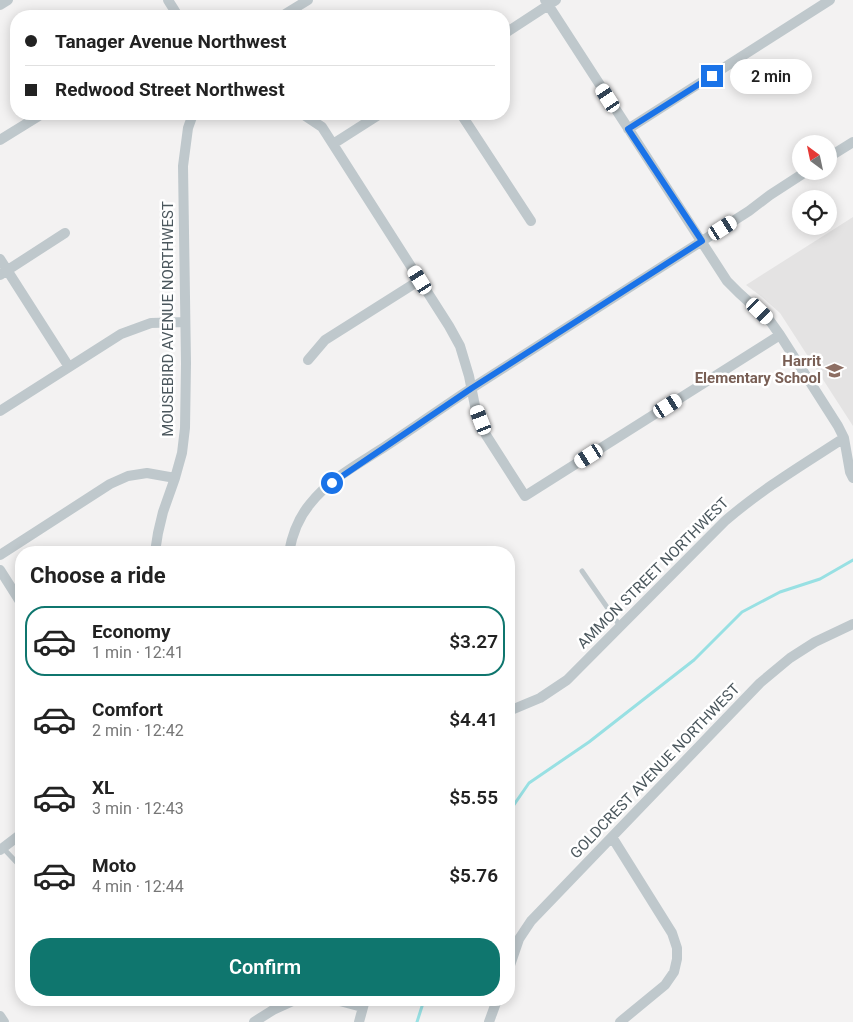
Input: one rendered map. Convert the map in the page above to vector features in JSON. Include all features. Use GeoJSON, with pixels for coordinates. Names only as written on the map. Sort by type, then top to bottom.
{"type":"FeatureCollection","features":[{"type":"Feature","properties":{"kind":"street"},"geometry":{"type":"LineString","coordinates":[[0,5],[8,0]]}},
{"type":"Feature","properties":{"kind":"street"},"geometry":{"type":"LineString","coordinates":[[294,4],[308,0]]}},
{"type":"Feature","properties":{"kind":"street"},"geometry":{"type":"LineString","coordinates":[[628,129],[830,0]]}},
{"type":"Feature","properties":{"kind":"street"},"geometry":{"type":"LineString","coordinates":[[510,30],[549,2],[628,129],[727,281],[770,321],[780,335],[838,426],[844,438],[850,472],[853,478]]}},
{"type":"Feature","properties":{"kind":"street"},"geometry":{"type":"LineString","coordinates":[[0,140],[32,120]]}},
{"type":"Feature","properties":{"kind":"street","name":"MOUSEBIRD AVENUE NORTHWEST"},"geometry":{"type":"LineString","coordinates":[[156,546],[163,512],[182,453],[185,428],[183,166],[191,120]]}},
{"type":"Feature","properties":{"kind":"street"},"geometry":{"type":"LineString","coordinates":[[312,120],[322,127],[449,326],[460,346],[475,406],[486,435],[525,496],[780,335]]}},
{"type":"Feature","properties":{"kind":"street"},"geometry":{"type":"LineString","coordinates":[[333,144],[371,120]]}},
{"type":"Feature","properties":{"kind":"street"},"geometry":{"type":"LineString","coordinates":[[465,120],[531,221]]}},
{"type":"Feature","properties":{"kind":"street"},"geometry":{"type":"LineString","coordinates":[[838,151],[853,142]]}},
{"type":"Feature","properties":{"kind":"street"},"geometry":{"type":"LineString","coordinates":[[291,546],[298,524],[309,504],[322,490],[341,476],[472,388],[749,211],[793,180]]}},
{"type":"Feature","properties":{"kind":"street"},"geometry":{"type":"LineString","coordinates":[[4,273],[65,233]]}},
{"type":"Feature","properties":{"kind":"street"},"geometry":{"type":"LineString","coordinates":[[0,260],[4,273],[69,367]]}},
{"type":"Feature","properties":{"kind":"street"},"geometry":{"type":"LineString","coordinates":[[308,360],[325,340],[420,280]]}},
{"type":"Feature","properties":{"kind":"street"},"geometry":{"type":"LineString","coordinates":[[0,411],[121,334],[151,323],[185,322]]}},
{"type":"Feature","properties":{"kind":"street","name":"AMMON STREET NORTHWEST"},"geometry":{"type":"LineString","coordinates":[[515,708],[540,698],[567,680],[745,503],[844,438]]}},
{"type":"Feature","properties":{"kind":"street"},"geometry":{"type":"LineString","coordinates":[[0,555],[116,481],[128,476],[147,473],[175,478]]}},
{"type":"Feature","properties":{"kind":"street"},"geometry":{"type":"LineString","coordinates":[[0,570],[15,594]]}},
{"type":"Feature","properties":{"kind":"street","name":"GOLDCREST AVENUE NORTHWEST"},"geometry":{"type":"LineString","coordinates":[[515,951],[519,939],[531,921],[760,683],[790,658],[816,642],[853,624]]}},
{"type":"Feature","properties":{"kind":"street"},"geometry":{"type":"LineString","coordinates":[[612,837],[672,932],[677,948],[674,972],[665,985],[620,1022]]}},
{"type":"Feature","properties":{"kind":"street"},"geometry":{"type":"LineString","coordinates":[[1,849],[15,838]]}},
{"type":"Feature","properties":{"kind":"street"},"geometry":{"type":"LineString","coordinates":[[254,1022],[282,1006]]}},
{"type":"Feature","properties":{"kind":"street"},"geometry":{"type":"LineString","coordinates":[[359,1022],[363,1006]]}},
{"type":"Feature","properties":{"kind":"street"},"geometry":{"type":"LineString","coordinates":[[489,1022],[495,1006]]}},
{"type":"Feature","properties":{"kind":"street"},"geometry":{"type":"LineString","coordinates":[[0,1016],[4,1022]]}},
{"type":"Feature","properties":{"kind":"lane"},"geometry":{"type":"LineString","coordinates":[[582,571],[620,626]]}},
{"type":"Feature","properties":{"kind":"lane"},"geometry":{"type":"LineString","coordinates":[[1,849],[15,862]]}},
{"type":"Feature","properties":{"kind":"shaded area","name":"Harrit Elementary School"},"geometry":{"type":"Polygon","coordinates":[[[853,217],[853,426],[780,313],[746,285],[825,235],[837,235],[837,227],[853,217]]]}},
{"type":"Feature","properties":{"kind":"waterway"},"geometry":{"type":"LineString","coordinates":[[515,803],[529,783],[589,742],[694,660],[742,612],[780,592],[820,579],[853,560]]}},
{"type":"Feature","properties":{"kind":"waterway"},"geometry":{"type":"LineString","coordinates":[[417,1022],[422,1006]]}},
{"type":"Feature","properties":{"kind":"place","name":"Harrit Elementary School"},"geometry":{"type":"Point","coordinates":[835,370]}},
{"type":"Feature","properties":{"kind":"route"},"geometry":{"type":"LineString","coordinates":[[332,483],[472,388],[702,241],[628,129],[712,76]]}}]}
